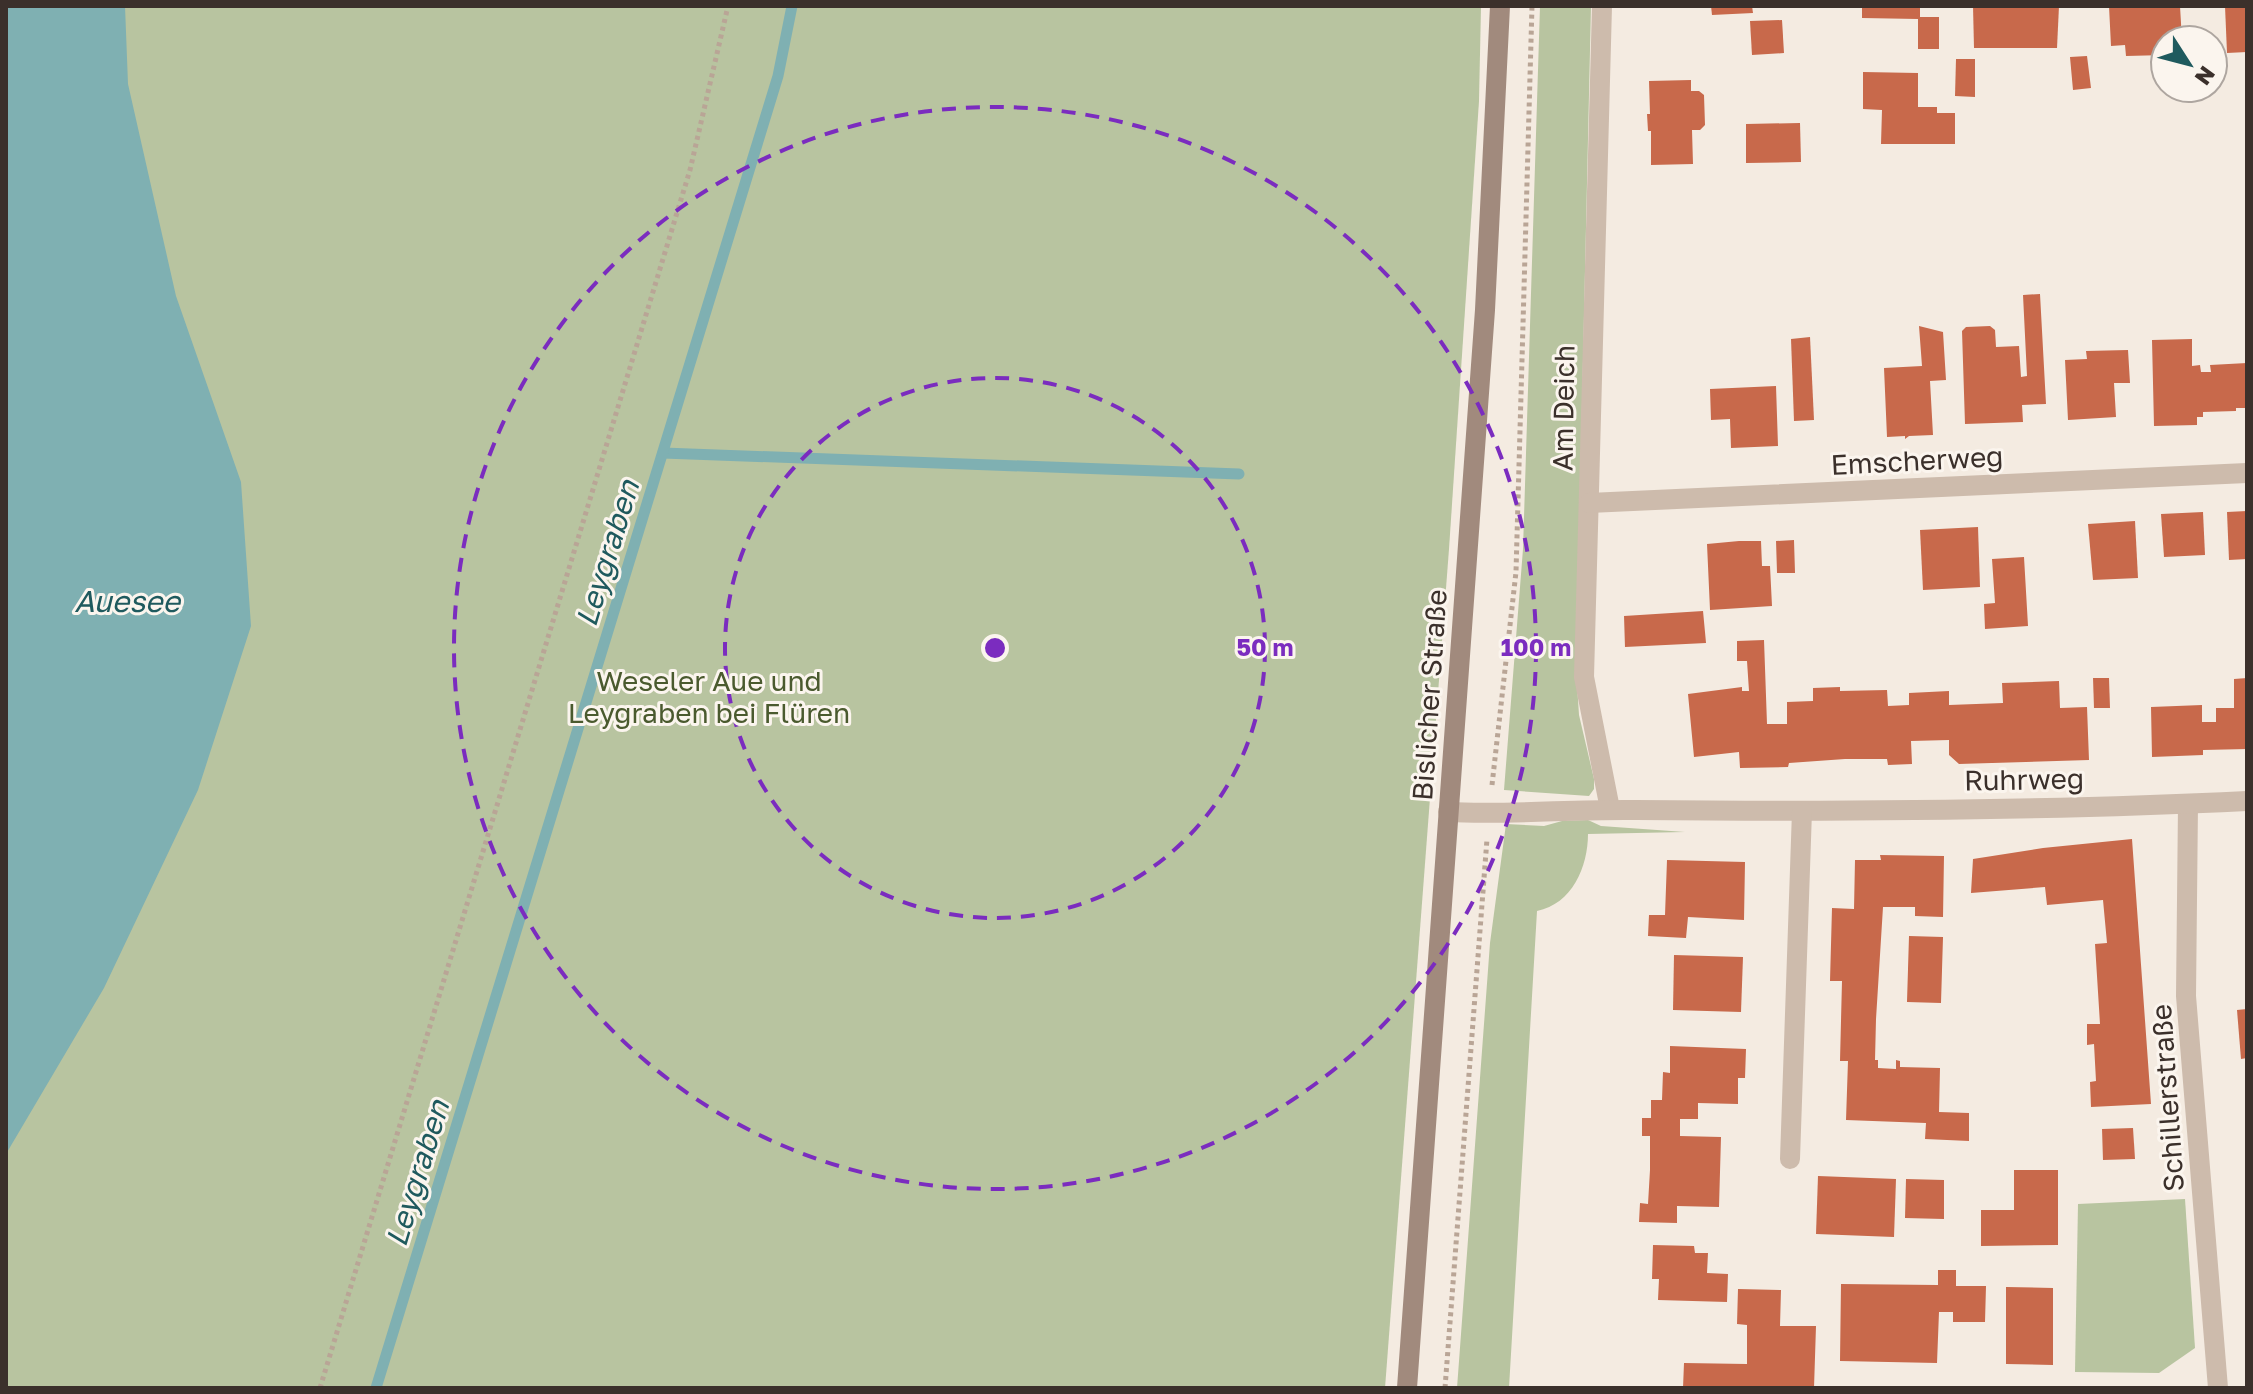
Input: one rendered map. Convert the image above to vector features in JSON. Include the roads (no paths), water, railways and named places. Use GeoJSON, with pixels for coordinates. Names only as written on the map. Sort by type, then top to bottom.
{"type":"FeatureCollection","features":[{"type":"Feature","properties":{"kind":"street","name":"Bislicher Straße"},"geometry":{"type":"LineString","coordinates":[[1407,1388],[1485,310],[1500,6]]}},
{"type":"Feature","properties":{"kind":"street","name":"Am Deich"},"geometry":{"type":"LineString","coordinates":[[1602,6],[1584,677],[1610,809]]}},
{"type":"Feature","properties":{"kind":"street","name":"Emscherweg"},"geometry":{"type":"LineString","coordinates":[[1589,503],[2247,473]]}},
{"type":"Feature","properties":{"kind":"street","name":"Ruhrweg"},"geometry":{"type":"LineString","coordinates":[[1448,812],[1489,814],[1610,809],[1802,811],[2247,801]]}},
{"type":"Feature","properties":{"kind":"street","name":"Schillerstraße"},"geometry":{"type":"LineString","coordinates":[[2188,804],[2186,996],[2218,1388]]}},
{"type":"Feature","properties":{"kind":"street"},"geometry":{"type":"LineString","coordinates":[[1790,1159],[1802,811]]}},
{"type":"Feature","properties":{"kind":"water","name":"Auesee"},"geometry":{"type":"Polygon","coordinates":[[[6,6],[125,6],[128,84],[176,296],[241,482],[251,626],[198,790],[104,988],[6,1154],[6,6]]]}},
{"type":"Feature","properties":{"kind":"waterway","name":"Leygraben"},"geometry":{"type":"LineString","coordinates":[[376,1388],[778,76],[792,6]]}},
{"type":"Feature","properties":{"kind":"waterway"},"geometry":{"type":"LineString","coordinates":[[663,453],[1239,474]]}},
{"type":"Feature","properties":{"kind":"park label","name":"Weseler Aue und Leygraben bei Flüren"},"geometry":{"type":"Point","coordinates":[709,696]}}]}
